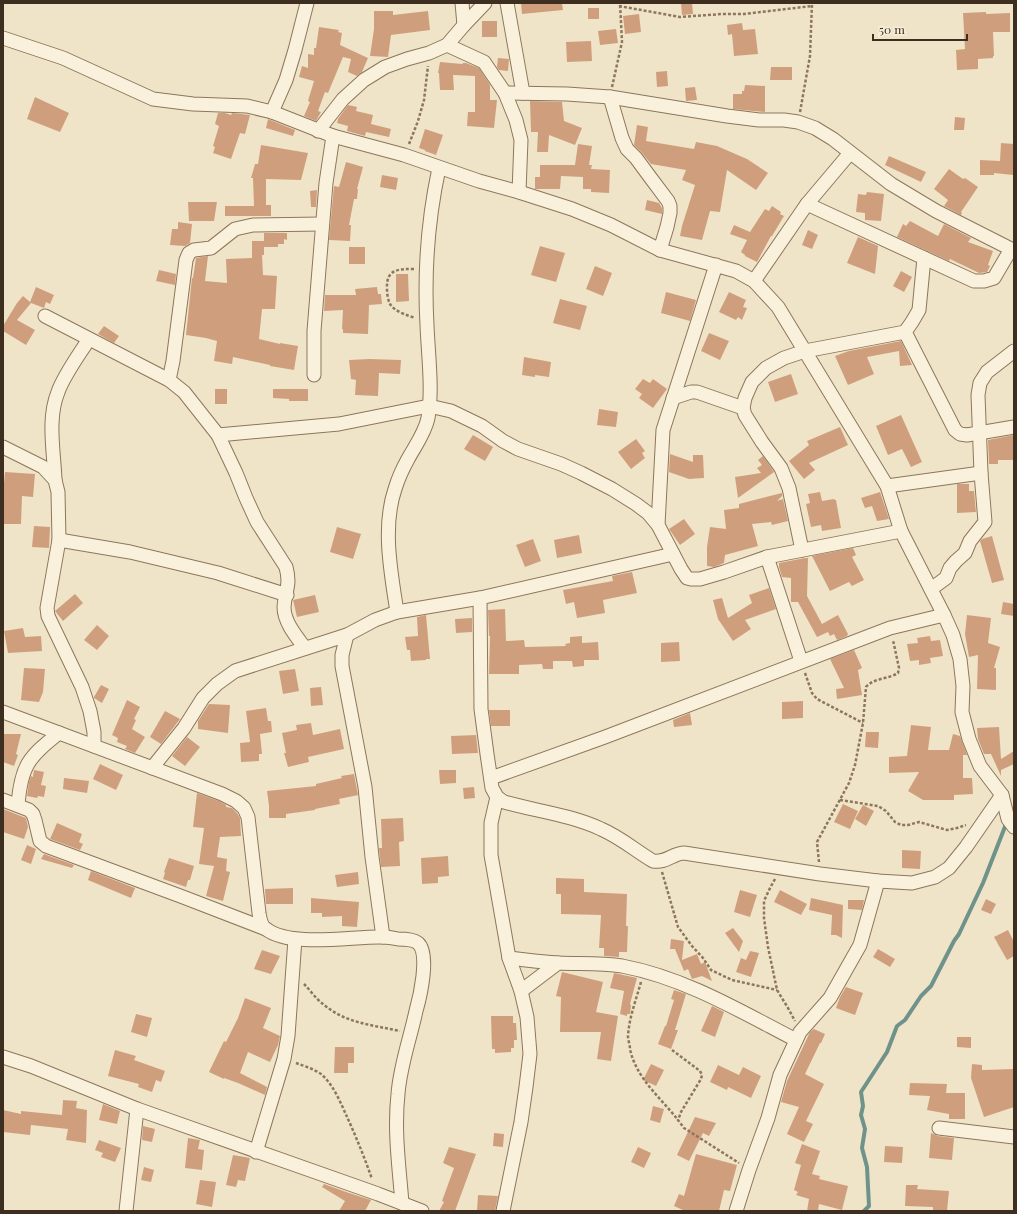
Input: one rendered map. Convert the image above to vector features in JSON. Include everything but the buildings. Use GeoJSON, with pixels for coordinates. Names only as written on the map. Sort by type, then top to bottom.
{"type":"FeatureCollection","features":[{"type":"Feature","properties":{"kind":"street"},"geometry":{"type":"LineString","coordinates":[[272,112],[286,80],[307,3]]}},
{"type":"Feature","properties":{"kind":"street"},"geometry":{"type":"LineString","coordinates":[[462,3],[464,25]]}},
{"type":"Feature","properties":{"kind":"street"},"geometry":{"type":"LineString","coordinates":[[318,131],[343,99],[364,80],[385,67],[429,53],[447,45],[485,3]]}},
{"type":"Feature","properties":{"kind":"street"},"geometry":{"type":"LineString","coordinates":[[507,3],[523,93]]}},
{"type":"Feature","properties":{"kind":"street"},"geometry":{"type":"LineString","coordinates":[[3,38],[63,58],[153,99],[193,104],[247,106],[272,112],[333,136],[404,155],[439,168],[572,209],[611,225],[660,250],[736,271],[754,280],[778,307],[887,486],[901,531],[932,589],[953,635],[960,659],[962,712],[969,739],[980,766],[1002,795],[1008,819],[1014,827]]}},
{"type":"Feature","properties":{"kind":"street"},"geometry":{"type":"LineString","coordinates":[[447,45],[484,62],[505,93],[516,120],[521,140],[519,192]]}},
{"type":"Feature","properties":{"kind":"street"},"geometry":{"type":"LineString","coordinates":[[505,93],[610,97],[727,116],[759,120],[784,120],[798,122],[815,128],[833,139],[891,184],[936,211],[1011,249],[1010,261],[994,278],[984,281],[974,280],[807,204]]}},
{"type":"Feature","properties":{"kind":"street"},"geometry":{"type":"LineString","coordinates":[[610,97],[622,138],[627,149],[636,158],[668,201],[670,206],[668,227],[660,250]]}},
{"type":"Feature","properties":{"kind":"street"},"geometry":{"type":"LineString","coordinates":[[314,375],[314,331],[322,224],[333,136]]}},
{"type":"Feature","properties":{"kind":"street"},"geometry":{"type":"LineString","coordinates":[[754,280],[807,204],[850,153]]}},
{"type":"Feature","properties":{"kind":"street"},"geometry":{"type":"LineString","coordinates":[[397,612],[390,565],[390,508],[395,489],[428,419],[430,379],[426,323],[427,268],[433,197],[439,168]]}},
{"type":"Feature","properties":{"kind":"street"},"geometry":{"type":"LineString","coordinates":[[169,380],[174,356],[184,272],[189,253],[194,250],[211,248],[235,229],[244,226],[322,224]]}},
{"type":"Feature","properties":{"kind":"street"},"geometry":{"type":"LineString","coordinates":[[802,550],[789,488],[781,468],[762,442],[745,414],[743,408],[745,398],[752,382],[766,368],[784,358],[805,351],[905,332],[918,310],[924,258]]}},
{"type":"Feature","properties":{"kind":"street"},"geometry":{"type":"LineString","coordinates":[[658,525],[663,430],[716,265]]}},
{"type":"Feature","properties":{"kind":"street"},"geometry":{"type":"LineString","coordinates":[[45,316],[169,380],[184,392],[218,435],[257,522],[286,567],[289,584],[284,607],[286,618],[292,630],[305,648]]}},
{"type":"Feature","properties":{"kind":"street"},"geometry":{"type":"LineString","coordinates":[[905,332],[955,430],[960,434],[967,435],[1014,427]]}},
{"type":"Feature","properties":{"kind":"street"},"geometry":{"type":"LineString","coordinates":[[89,339],[58,392],[53,409],[52,432],[55,480],[58,492],[59,540],[47,608],[48,616],[82,687],[90,711],[94,732],[94,746]]}},
{"type":"Feature","properties":{"kind":"street"},"geometry":{"type":"LineString","coordinates":[[932,589],[946,578],[950,568],[965,553],[970,541],[985,522],[979,433],[978,395],[980,383],[987,372],[1014,351]]}},
{"type":"Feature","properties":{"kind":"street"},"geometry":{"type":"LineString","coordinates":[[673,398],[691,392],[697,392],[743,408]]}},
{"type":"Feature","properties":{"kind":"street"},"geometry":{"type":"LineString","coordinates":[[218,435],[339,424],[429,406],[451,411],[482,426],[518,449],[562,464],[612,489],[636,504],[648,513],[658,525],[685,576],[691,579],[700,579],[767,557],[901,531]]}},
{"type":"Feature","properties":{"kind":"street"},"geometry":{"type":"LineString","coordinates":[[3,447],[43,467],[55,480]]}},
{"type":"Feature","properties":{"kind":"street"},"geometry":{"type":"LineString","coordinates":[[887,486],[981,473]]}},
{"type":"Feature","properties":{"kind":"street"},"geometry":{"type":"LineString","coordinates":[[59,540],[130,552],[218,573],[287,595]]}},
{"type":"Feature","properties":{"kind":"street"},"geometry":{"type":"LineString","coordinates":[[152,768],[184,728],[203,698],[217,684],[235,671],[347,635],[375,620],[397,612],[480,598],[673,554]]}},
{"type":"Feature","properties":{"kind":"street"},"geometry":{"type":"LineString","coordinates":[[767,557],[801,661]]}},
{"type":"Feature","properties":{"kind":"street"},"geometry":{"type":"LineString","coordinates":[[480,598],[481,709],[490,778],[492,788],[497,796],[504,802],[578,820],[600,828],[654,861],[660,862],[684,853],[781,869],[878,881],[912,883],[935,877],[949,868],[966,847],[1002,795]]}},
{"type":"Feature","properties":{"kind":"street"},"geometry":{"type":"LineString","coordinates":[[490,778],[605,737],[890,628],[944,615]]}},
{"type":"Feature","properties":{"kind":"street"},"geometry":{"type":"LineString","coordinates":[[347,635],[342,655],[342,666],[365,787],[372,858],[383,937]]}},
{"type":"Feature","properties":{"kind":"street"},"geometry":{"type":"LineString","coordinates":[[3,712],[222,794],[236,801],[244,808],[248,817],[259,913],[261,922],[266,929]]}},
{"type":"Feature","properties":{"kind":"street"},"geometry":{"type":"LineString","coordinates":[[18,805],[19,787],[23,772],[31,758],[59,733]]}},
{"type":"Feature","properties":{"kind":"street"},"geometry":{"type":"LineString","coordinates":[[497,796],[491,823],[491,855],[509,958],[521,991],[527,1017],[530,1054],[521,1122],[503,1211]]}},
{"type":"Feature","properties":{"kind":"street"},"geometry":{"type":"LineString","coordinates":[[3,800],[29,810],[33,814],[40,841],[46,846],[277,934],[295,939],[383,937],[412,940],[418,944],[423,950],[424,964],[412,1033],[402,1065],[398,1093],[396,1129],[402,1203]]}},
{"type":"Feature","properties":{"kind":"street"},"geometry":{"type":"LineString","coordinates":[[736,1211],[768,1118],[780,1075],[798,1036],[830,998],[860,945],[878,881]]}},
{"type":"Feature","properties":{"kind":"street"},"geometry":{"type":"LineString","coordinates":[[256,1152],[284,1059],[288,1036],[295,939]]}},
{"type":"Feature","properties":{"kind":"street"},"geometry":{"type":"LineString","coordinates":[[509,958],[558,963],[622,966],[678,981],[798,1036]]}},
{"type":"Feature","properties":{"kind":"street"},"geometry":{"type":"LineString","coordinates":[[521,991],[558,963]]}},
{"type":"Feature","properties":{"kind":"street"},"geometry":{"type":"LineString","coordinates":[[3,1057],[31,1066],[137,1109],[422,1211]]}},
{"type":"Feature","properties":{"kind":"street"},"geometry":{"type":"LineString","coordinates":[[126,1211],[137,1109]]}},
{"type":"Feature","properties":{"kind":"street"},"geometry":{"type":"LineString","coordinates":[[939,1128],[1014,1137]]}},
{"type":"Feature","properties":{"kind":"path"},"geometry":{"type":"LineString","coordinates":[[610,97],[622,42],[619,5],[680,17],[744,14],[812,4],[810,56],[798,122]]}},
{"type":"Feature","properties":{"kind":"path"},"geometry":{"type":"LineString","coordinates":[[404,155],[418,121],[424,100],[429,53]]}},
{"type":"Feature","properties":{"kind":"path"},"geometry":{"type":"LineString","coordinates":[[426,323],[396,310],[391,305],[387,295],[387,284],[388,277],[399,269],[427,268]]}},
{"type":"Feature","properties":{"kind":"path"},"geometry":{"type":"LineString","coordinates":[[820,874],[817,842],[849,782],[855,765],[863,723],[866,687],[869,683],[893,676],[898,673],[899,668],[890,628]]}},
{"type":"Feature","properties":{"kind":"path"},"geometry":{"type":"LineString","coordinates":[[801,661],[808,686],[817,699],[863,723]]}},
{"type":"Feature","properties":{"kind":"path"},"geometry":{"type":"LineString","coordinates":[[840,800],[878,806],[886,811],[895,822],[901,825],[919,822],[947,830],[957,828],[987,816]]}},
{"type":"Feature","properties":{"kind":"path"},"geometry":{"type":"LineString","coordinates":[[660,862],[678,927],[711,970],[732,980],[777,990]]}},
{"type":"Feature","properties":{"kind":"path"},"geometry":{"type":"LineString","coordinates":[[781,869],[764,901],[764,918],[768,947],[777,990],[788,1008],[798,1036]]}},
{"type":"Feature","properties":{"kind":"path"},"geometry":{"type":"LineString","coordinates":[[292,970],[321,1003],[340,1016],[353,1021],[412,1033]]}},
{"type":"Feature","properties":{"kind":"path"},"geometry":{"type":"LineString","coordinates":[[644,972],[631,1019],[628,1038],[637,1070],[684,1128],[749,1170]]}},
{"type":"Feature","properties":{"kind":"path"},"geometry":{"type":"LineString","coordinates":[[672,1050],[702,1074],[701,1079],[681,1112],[678,1120]]}},
{"type":"Feature","properties":{"kind":"path"},"geometry":{"type":"LineString","coordinates":[[284,1059],[320,1074],[329,1082],[339,1098],[378,1194]]}},
{"type":"Feature","properties":{"kind":"waterway"},"geometry":{"type":"LineString","coordinates":[[864,1211],[869,1206],[867,1167],[862,1148],[865,1129],[861,1115],[863,1106],[861,1092],[887,1052],[897,1026],[905,1020],[921,996],[931,986],[959,934],[983,883],[1008,819],[1014,812]]}}]}
